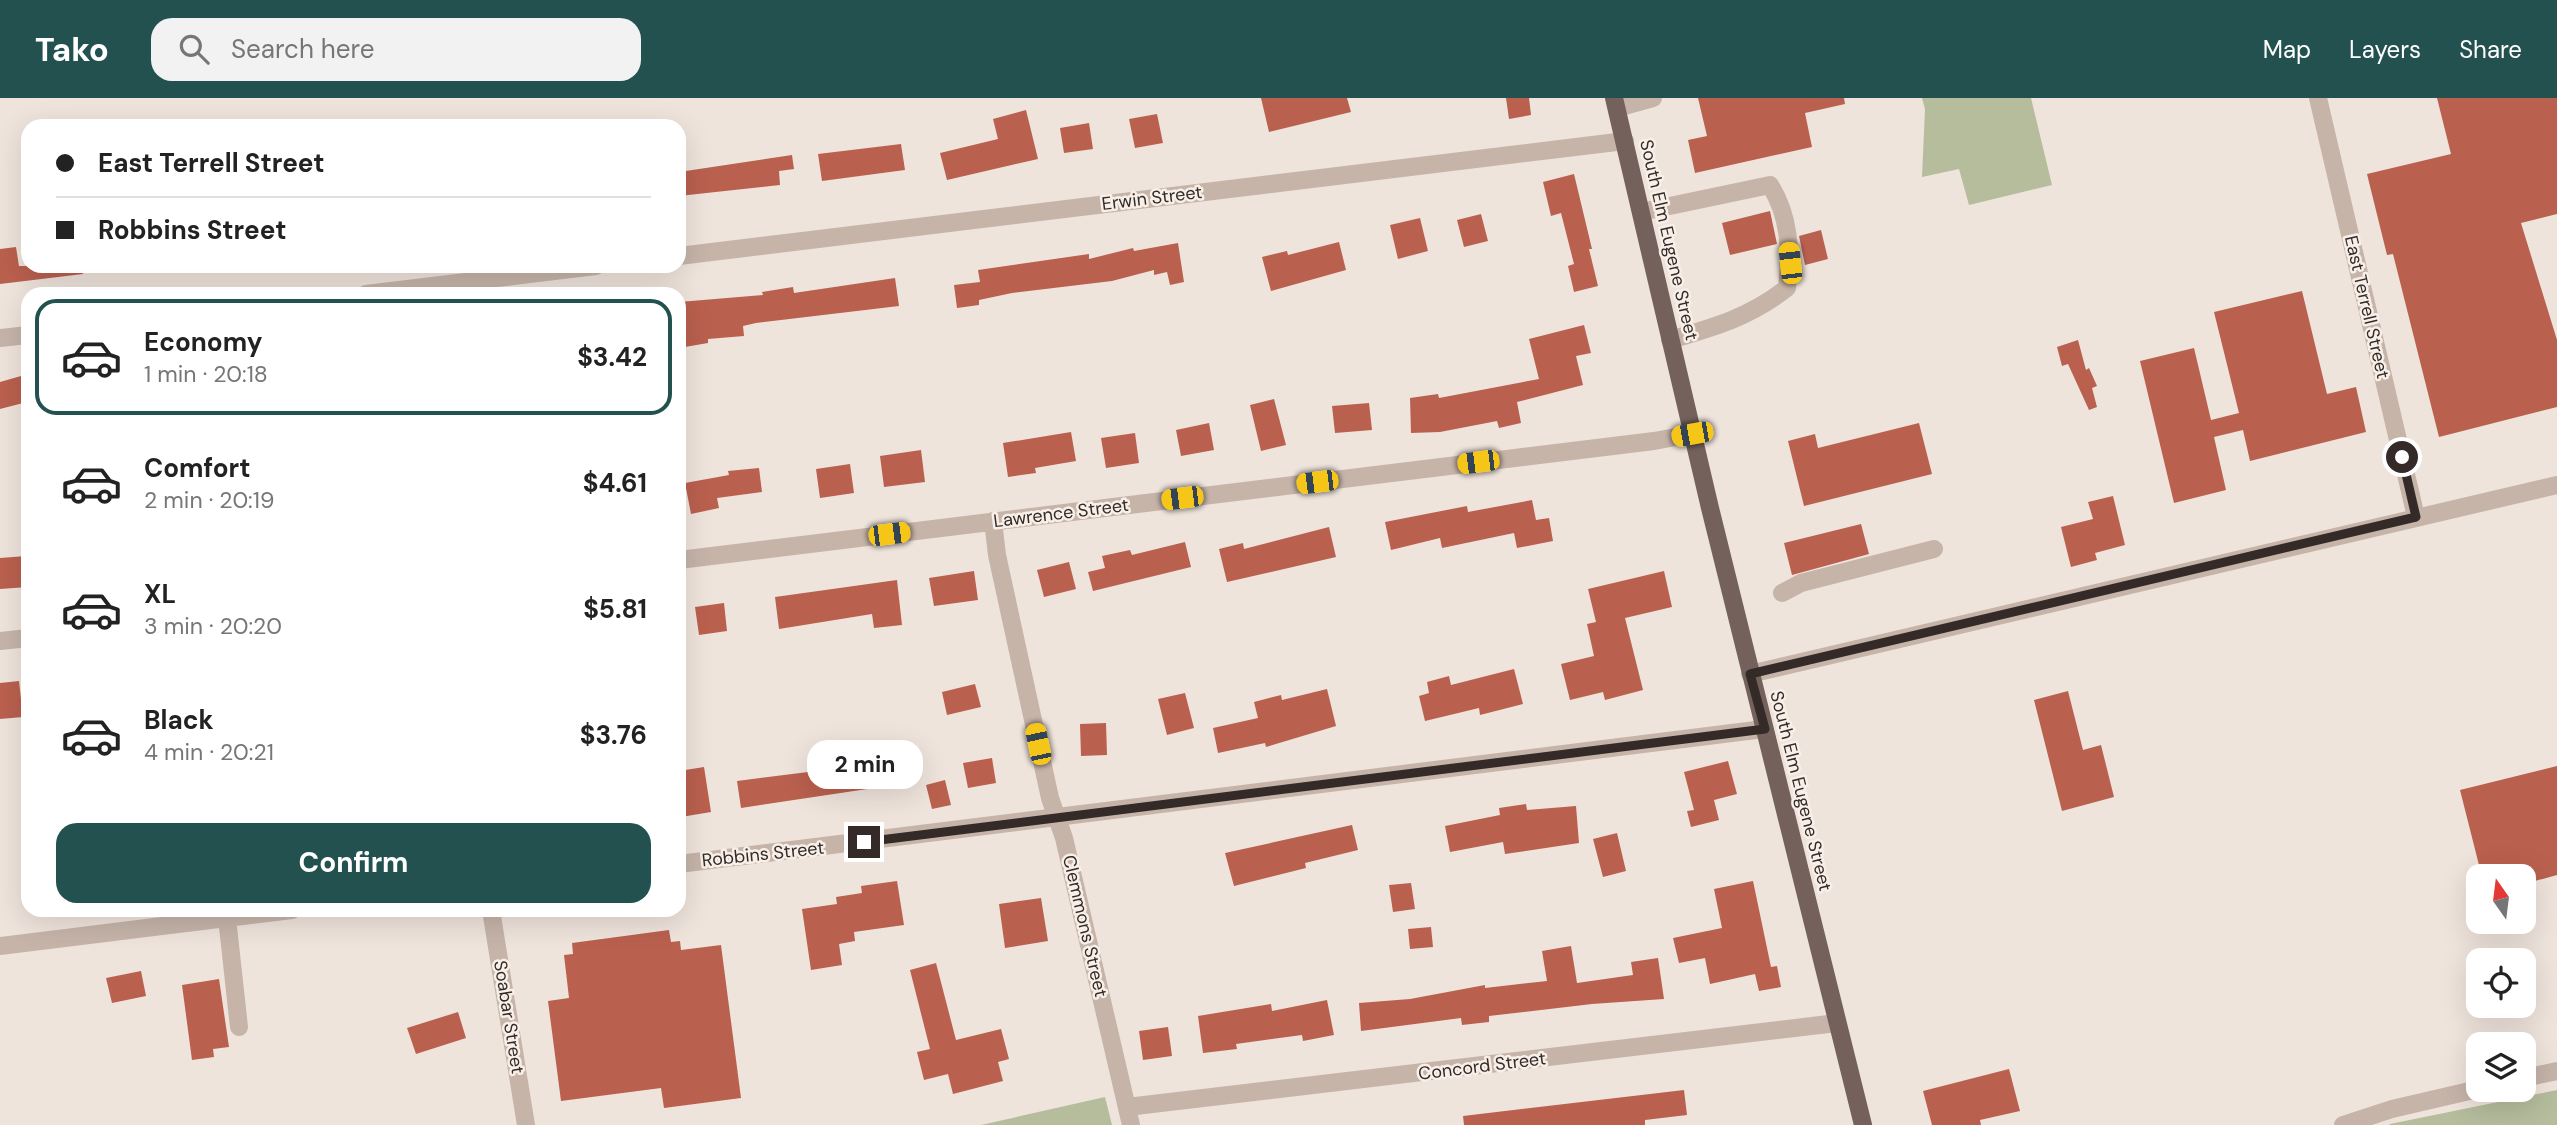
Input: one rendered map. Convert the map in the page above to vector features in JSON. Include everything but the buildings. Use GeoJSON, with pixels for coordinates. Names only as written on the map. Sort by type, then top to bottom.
{"type":"FeatureCollection","features":[{"type":"Feature","properties":{"kind":"main road","name":"South Elm Eugene Street"},"geometry":{"type":"LineString","coordinates":[[1615,103],[1750,674],[1863,1125]]}},
{"type":"Feature","properties":{"kind":"street"},"geometry":{"type":"LineString","coordinates":[[1615,103],[1653,98]]}},
{"type":"Feature","properties":{"kind":"street","name":"East Terrell Street"},"geometry":{"type":"LineString","coordinates":[[2318,98],[2416,517]]}},
{"type":"Feature","properties":{"kind":"street","name":"Erwin Street"},"geometry":{"type":"LineString","coordinates":[[686,255],[1625,141]]}},
{"type":"Feature","properties":{"kind":"street"},"geometry":{"type":"LineString","coordinates":[[1641,212],[1770,185],[1784,208],[1790,263],[1787,288],[1761,308],[1717,327],[1670,340]]}},
{"type":"Feature","properties":{"kind":"street"},"geometry":{"type":"LineString","coordinates":[[424,287],[538,273]]}},
{"type":"Feature","properties":{"kind":"street"},"geometry":{"type":"LineString","coordinates":[[0,338],[21,336]]}},
{"type":"Feature","properties":{"kind":"street","name":"Lawrence Street"},"geometry":{"type":"LineString","coordinates":[[686,559],[1692,434]]}},
{"type":"Feature","properties":{"kind":"street"},"geometry":{"type":"LineString","coordinates":[[1750,674],[2557,485]]}},
{"type":"Feature","properties":{"kind":"street","name":"Clemmons Street"},"geometry":{"type":"LineString","coordinates":[[993,522],[1003,582],[1050,798],[1058,818],[1131,1125]]}},
{"type":"Feature","properties":{"kind":"street"},"geometry":{"type":"LineString","coordinates":[[1782,593],[1801,583],[1934,549]]}},
{"type":"Feature","properties":{"kind":"street"},"geometry":{"type":"LineString","coordinates":[[0,642],[21,639]]}},
{"type":"Feature","properties":{"kind":"street","name":"Robbins Street"},"geometry":{"type":"LineString","coordinates":[[686,863],[1765,729]]}},
{"type":"Feature","properties":{"kind":"street"},"geometry":{"type":"LineString","coordinates":[[0,946],[235,917]]}},
{"type":"Feature","properties":{"kind":"street","name":"Soabar Street"},"geometry":{"type":"LineString","coordinates":[[492,917],[526,1125]]}},
{"type":"Feature","properties":{"kind":"street"},"geometry":{"type":"LineString","coordinates":[[227,918],[239,1027]]}},
{"type":"Feature","properties":{"kind":"street","name":"Concord Street"},"geometry":{"type":"LineString","coordinates":[[1127,1107],[1838,1023]]}},
{"type":"Feature","properties":{"kind":"street"},"geometry":{"type":"LineString","coordinates":[[2536,1075],[2557,1071]]}},
{"type":"Feature","properties":{"kind":"street"},"geometry":{"type":"LineString","coordinates":[[2343,1125],[2392,1109],[2466,1092]]}},
{"type":"Feature","properties":{"kind":"green space"},"geometry":{"type":"Polygon","coordinates":[[[1922,98],[2031,98],[2052,185],[1969,205],[1959,169],[1922,177],[1925,109],[1922,98]]]}},
{"type":"Feature","properties":{"kind":"green space"},"geometry":{"type":"Polygon","coordinates":[[[2557,1090],[2557,1125],[2389,1125],[2498,1102],[2536,1102],[2536,1094],[2557,1090]]]}},
{"type":"Feature","properties":{"kind":"green space"},"geometry":{"type":"Polygon","coordinates":[[[1105,1097],[1112,1125],[981,1125],[1105,1097]]]}},
{"type":"Feature","properties":{"kind":"route"},"geometry":{"type":"LineString","coordinates":[[864,842],[1765,729],[1750,674],[2416,517],[2402,457]]}}]}
